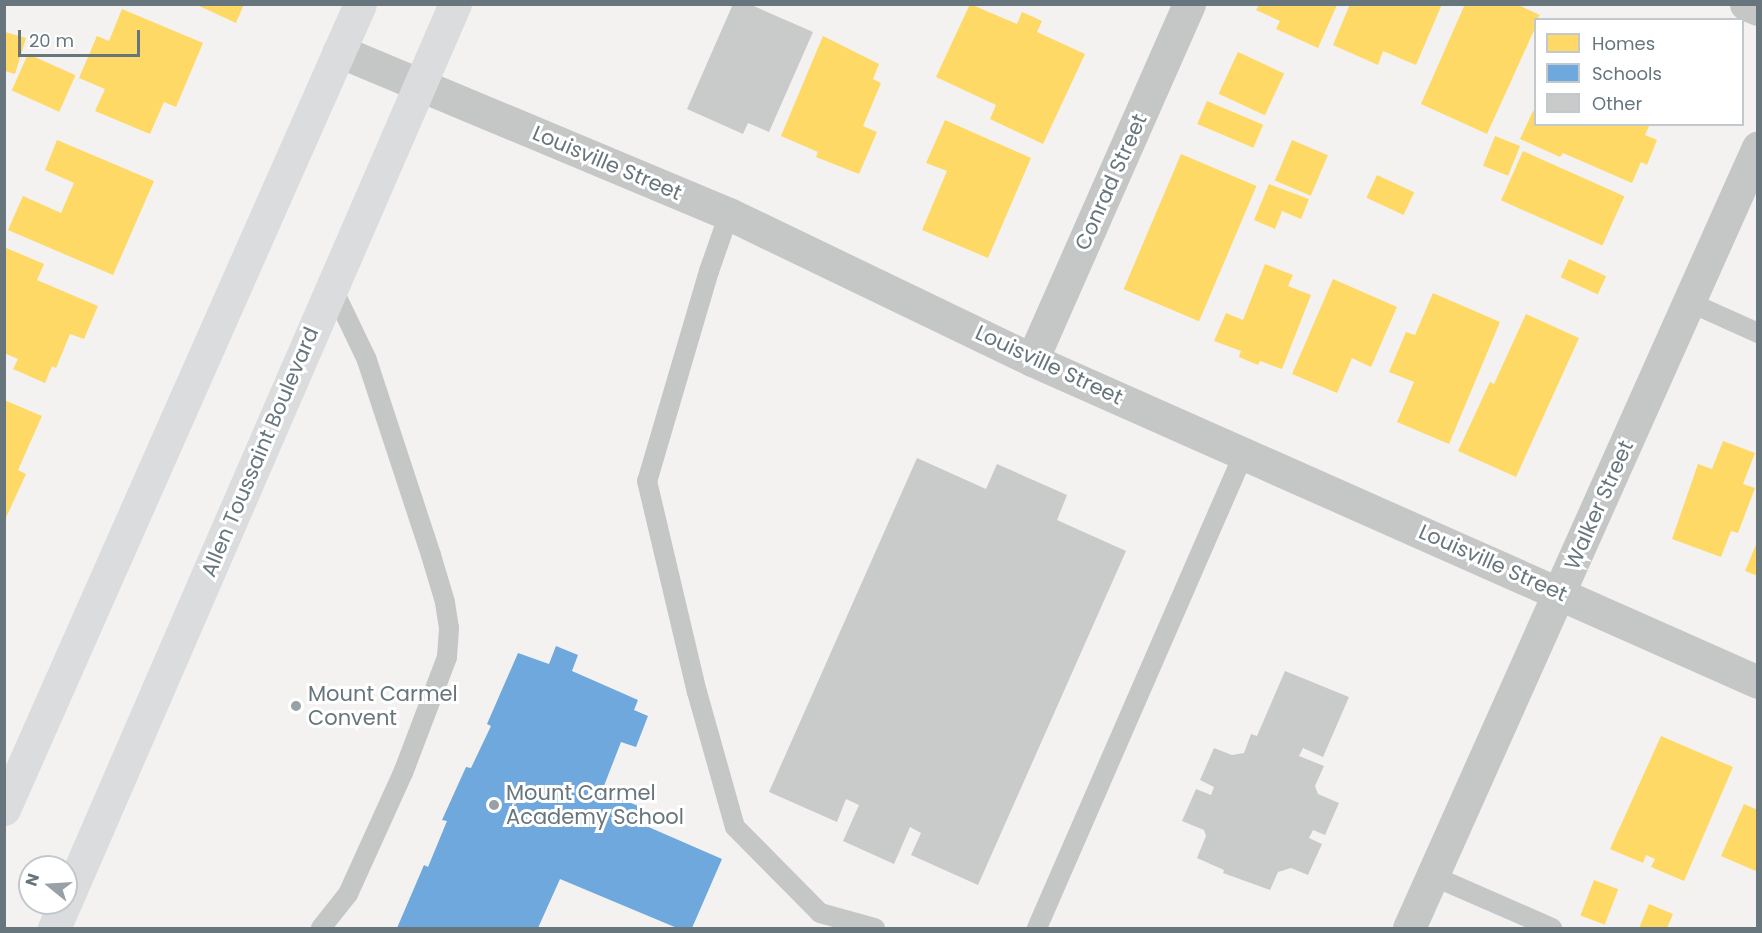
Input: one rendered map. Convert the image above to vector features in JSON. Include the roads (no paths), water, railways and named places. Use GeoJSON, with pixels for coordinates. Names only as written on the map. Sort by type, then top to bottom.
{"type":"FeatureCollection","features":[{"type":"Feature","properties":{"kind":"main road"},"geometry":{"type":"LineString","coordinates":[[4,809],[360,4]]}},
{"type":"Feature","properties":{"kind":"main road","name":"Allen Toussaint Boulevard"},"geometry":{"type":"LineString","coordinates":[[78,874],[455,4]]}},
{"type":"Feature","properties":{"kind":"street","name":"Conrad Street"},"geometry":{"type":"LineString","coordinates":[[1032,360],[1190,4]]}},
{"type":"Feature","properties":{"kind":"street"},"geometry":{"type":"LineString","coordinates":[[1746,4],[1758,9]]}},
{"type":"Feature","properties":{"kind":"street","name":"Louisville Street"},"geometry":{"type":"LineString","coordinates":[[339,51],[729,214],[1032,360],[1758,682]]}},
{"type":"Feature","properties":{"kind":"street","name":"Walker Street"},"geometry":{"type":"LineString","coordinates":[[1409,928],[1758,147]]}},
{"type":"Feature","properties":{"kind":"lane"},"geometry":{"type":"LineString","coordinates":[[729,214],[709,271],[647,482],[697,692],[735,827],[820,913],[875,928]]}},
{"type":"Feature","properties":{"kind":"lane"},"geometry":{"type":"LineString","coordinates":[[321,928],[348,894],[398,784],[434,698],[447,657],[449,628],[445,602],[431,555],[368,360],[332,287]]}},
{"type":"Feature","properties":{"kind":"lane"},"geometry":{"type":"LineString","coordinates":[[1689,302],[1758,333]]}},
{"type":"Feature","properties":{"kind":"lane"},"geometry":{"type":"LineString","coordinates":[[1037,928],[1244,453]]}},
{"type":"Feature","properties":{"kind":"lane"},"geometry":{"type":"LineString","coordinates":[[1433,876],[1552,928]]}},
{"type":"Feature","properties":{"kind":"place","name":"Mount Carmel Convent"},"geometry":{"type":"Point","coordinates":[296,706]}},
{"type":"Feature","properties":{"kind":"place","name":"Mount Carmel Academy School"},"geometry":{"type":"Point","coordinates":[494,805]}}]}
